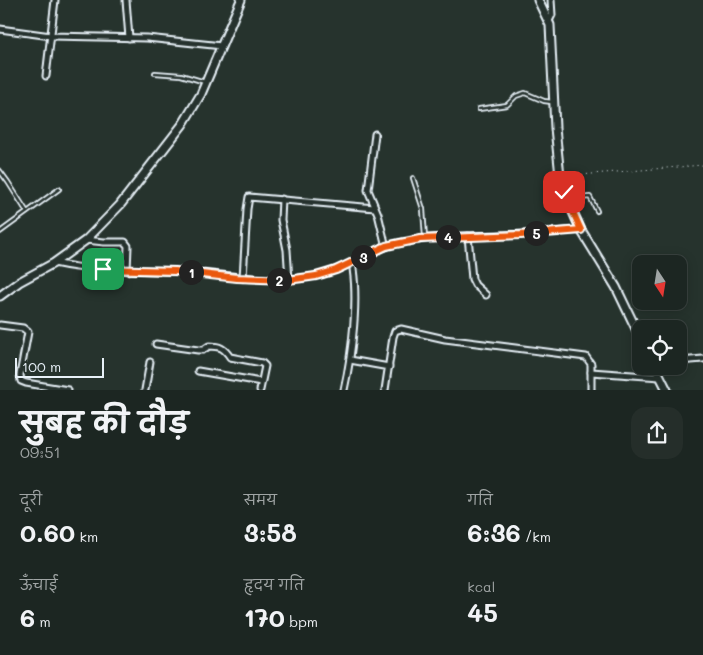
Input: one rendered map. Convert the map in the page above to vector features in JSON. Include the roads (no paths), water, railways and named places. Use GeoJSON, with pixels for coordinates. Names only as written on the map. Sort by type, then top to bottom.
{"type":"FeatureCollection","features":[{"type":"Feature","properties":{"kind":"street"},"geometry":{"type":"LineString","coordinates":[[46,76],[55,0]]}},
{"type":"Feature","properties":{"kind":"street"},"geometry":{"type":"LineString","coordinates":[[126,0],[128,38]]}},
{"type":"Feature","properties":{"kind":"street"},"geometry":{"type":"LineString","coordinates":[[0,296],[19,282],[54,263],[86,240],[120,205],[185,121],[206,83],[241,0]]}},
{"type":"Feature","properties":{"kind":"street"},"geometry":{"type":"LineString","coordinates":[[538,0],[550,23]]}},
{"type":"Feature","properties":{"kind":"street"},"geometry":{"type":"LineString","coordinates":[[552,0],[550,23],[560,176],[567,199],[581,230],[616,287],[632,320]]}},
{"type":"Feature","properties":{"kind":"street"},"geometry":{"type":"LineString","coordinates":[[0,29],[51,36],[172,40],[222,46]]}},
{"type":"Feature","properties":{"kind":"street"},"geometry":{"type":"LineString","coordinates":[[375,134],[368,190],[382,225],[386,246]]}},
{"type":"Feature","properties":{"kind":"street"},"geometry":{"type":"LineString","coordinates":[[243,278],[248,198],[253,196],[375,208]]}},
{"type":"Feature","properties":{"kind":"street"},"geometry":{"type":"LineString","coordinates":[[282,199],[281,220],[287,250],[288,280]]}},
{"type":"Feature","properties":{"kind":"street"},"geometry":{"type":"LineString","coordinates":[[54,263],[127,271],[184,272],[288,280],[316,276],[352,263],[386,246],[425,239],[521,235],[581,230]]}},
{"type":"Feature","properties":{"kind":"street"},"geometry":{"type":"LineString","coordinates":[[468,236],[472,279],[486,295]]}},
{"type":"Feature","properties":{"kind":"street"},"geometry":{"type":"LineString","coordinates":[[86,240],[125,242],[128,246],[127,271]]}},
{"type":"Feature","properties":{"kind":"street"},"geometry":{"type":"LineString","coordinates":[[344,390],[350,360],[355,288],[352,263]]}},
{"type":"Feature","properties":{"kind":"street"},"geometry":{"type":"LineString","coordinates":[[0,325],[23,328],[28,332],[20,375],[21,380],[26,383],[68,390]]}},
{"type":"Feature","properties":{"kind":"street"},"geometry":{"type":"LineString","coordinates":[[385,390],[394,333],[401,329],[445,339],[586,357],[590,361],[592,372],[591,390]]}},
{"type":"Feature","properties":{"kind":"street"},"geometry":{"type":"LineString","coordinates":[[156,344],[198,350],[203,350],[208,346],[222,348],[225,349],[230,357],[264,365],[260,390]]}},
{"type":"Feature","properties":{"kind":"street"},"geometry":{"type":"LineString","coordinates":[[687,360],[703,359]]}},
{"type":"Feature","properties":{"kind":"street"},"geometry":{"type":"LineString","coordinates":[[350,360],[389,367]]}},
{"type":"Feature","properties":{"kind":"street"},"geometry":{"type":"LineString","coordinates":[[145,390],[150,362]]}},
{"type":"Feature","properties":{"kind":"street"},"geometry":{"type":"LineString","coordinates":[[198,371],[262,382]]}},
{"type":"Feature","properties":{"kind":"street"},"geometry":{"type":"LineString","coordinates":[[592,372],[660,377],[667,390]]}},
{"type":"Feature","properties":{"kind":"lane"},"geometry":{"type":"LineString","coordinates":[[155,73],[181,75],[206,83]]}},
{"type":"Feature","properties":{"kind":"lane"},"geometry":{"type":"LineString","coordinates":[[479,109],[507,105],[516,96],[525,93],[544,101],[554,102]]}},
{"type":"Feature","properties":{"kind":"lane"},"geometry":{"type":"LineString","coordinates":[[0,171],[26,212]]}},
{"type":"Feature","properties":{"kind":"lane"},"geometry":{"type":"LineString","coordinates":[[414,178],[423,209],[425,239]]}},
{"type":"Feature","properties":{"kind":"lane"},"geometry":{"type":"LineString","coordinates":[[0,232],[58,189]]}},
{"type":"Feature","properties":{"kind":"lane"},"geometry":{"type":"LineString","coordinates":[[567,199],[590,197],[597,211]]}}]}
